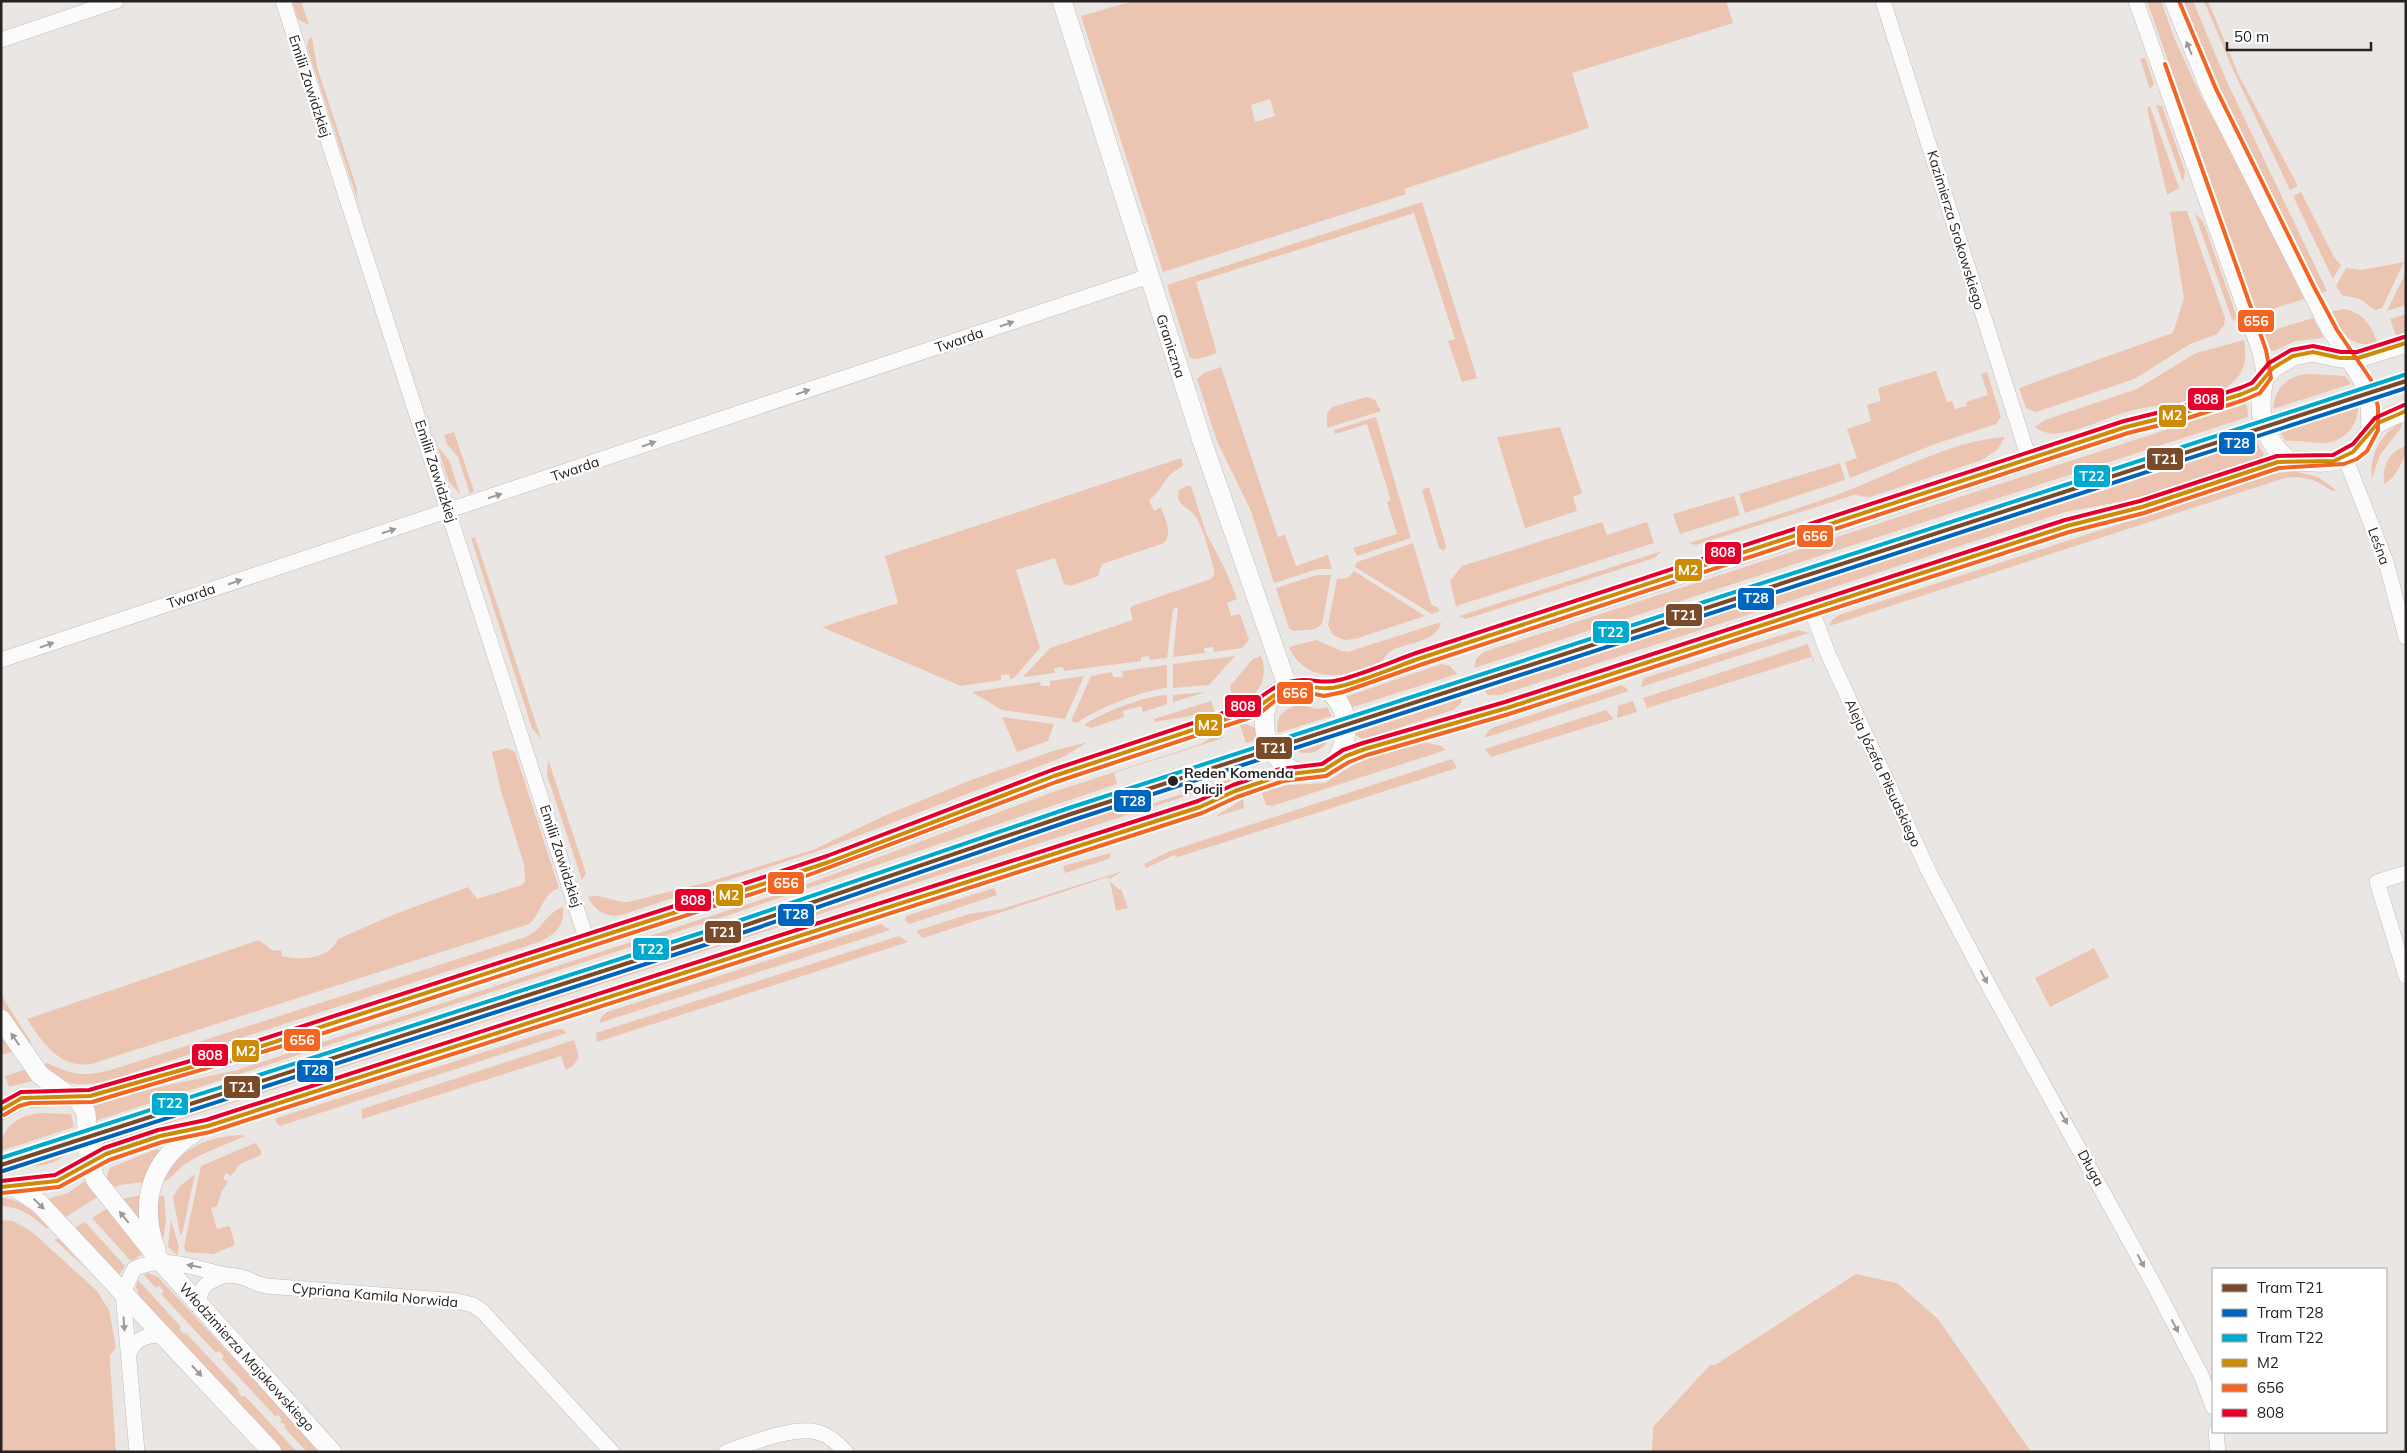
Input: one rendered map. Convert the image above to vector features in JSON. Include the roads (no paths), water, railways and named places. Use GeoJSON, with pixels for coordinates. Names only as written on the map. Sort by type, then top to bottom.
{"type":"FeatureCollection","features":[{"type":"Feature","properties":{"kind":"street"},"geometry":{"type":"LineString","coordinates":[[1,40],[116,1]]}},
{"type":"Feature","properties":{"kind":"street","name":"Emilii Zawidzkiej"},"geometry":{"type":"LineString","coordinates":[[283,1],[587,941]]}},
{"type":"Feature","properties":{"kind":"street","name":"Graniczna"},"geometry":{"type":"LineString","coordinates":[[1062,1],[1202,441],[1244,556],[1288,688]]}},
{"type":"Feature","properties":{"kind":"street","name":"Kazimierza Srokowskiego"},"geometry":{"type":"LineString","coordinates":[[1883,1],[2029,459]]}},
{"type":"Feature","properties":{"kind":"street"},"geometry":{"type":"LineString","coordinates":[[2136,1],[2260,352],[2264,378],[2260,408],[2262,423],[2272,444],[2288,460]]}},
{"type":"Feature","properties":{"kind":"street"},"geometry":{"type":"LineString","coordinates":[[2172,1],[2209,92],[2328,328],[2360,373],[2369,393],[2371,408],[2370,434]]}},
{"type":"Feature","properties":{"kind":"street","name":"Twarda"},"geometry":{"type":"LineString","coordinates":[[1,660],[1149,276]]}},
{"type":"Feature","properties":{"kind":"street"},"geometry":{"type":"LineString","coordinates":[[1,1110],[17,1100],[29,1097],[75,1098],[234,1056],[813,867],[1054,776],[1253,711],[1288,688],[1305,686],[1327,689],[1351,683],[1421,658],[2132,425],[2183,413],[2242,394],[2256,388],[2278,364],[2300,354],[2321,353],[2358,358],[2406,343]]}},
{"type":"Feature","properties":{"kind":"street"},"geometry":{"type":"LineString","coordinates":[[6,1185],[57,1181],[89,1161],[154,1138],[208,1126],[1200,807],[1235,791],[1273,778],[1318,771],[1365,749],[1508,708],[2067,526],[2134,509],[2288,460],[2326,462],[2345,457],[2361,446],[2378,424],[2406,411]]}},
{"type":"Feature","properties":{"kind":"street","name":"Leśna"},"geometry":{"type":"LineString","coordinates":[[2345,457],[2386,562],[2406,637]]}},
{"type":"Feature","properties":{"kind":"street","name":"Aleja Józefa Piłsudskiego"},"geometry":{"type":"LineString","coordinates":[[1811,609],[1829,656],[1929,872],[1961,934]]}},
{"type":"Feature","properties":{"kind":"street"},"geometry":{"type":"LineString","coordinates":[[1327,689],[1340,703],[1346,718],[1344,743],[1336,762]]}},
{"type":"Feature","properties":{"kind":"street"},"geometry":{"type":"LineString","coordinates":[[1269,699],[1264,719],[1267,740],[1276,755],[1297,773]]}},
{"type":"Feature","properties":{"kind":"street"},"geometry":{"type":"LineString","coordinates":[[2406,873],[2377,882],[2406,976]]}},
{"type":"Feature","properties":{"kind":"street","name":"Długa"},"geometry":{"type":"LineString","coordinates":[[1961,934],[2118,1218],[2211,1401]]}},
{"type":"Feature","properties":{"kind":"street"},"geometry":{"type":"LineString","coordinates":[[1,1019],[40,1075],[54,1087],[75,1098],[87,1120],[89,1161]]}},
{"type":"Feature","properties":{"kind":"street"},"geometry":{"type":"LineString","coordinates":[[137,1452],[130,1354],[125,1336],[123,1293],[134,1270],[148,1264],[162,1262],[148,1221],[150,1188],[159,1168],[172,1149],[189,1136],[208,1126]]}},
{"type":"Feature","properties":{"kind":"street","name":"Włodzimierza Majakowskiego"},"geometry":{"type":"LineString","coordinates":[[89,1161],[95,1179],[162,1262],[332,1452]]}},
{"type":"Feature","properties":{"kind":"street"},"geometry":{"type":"LineString","coordinates":[[6,1185],[39,1203],[272,1452]]}},
{"type":"Feature","properties":{"kind":"street","name":"Cypriana Kamila Norwida"},"geometry":{"type":"LineString","coordinates":[[162,1262],[197,1266],[226,1275],[239,1276],[267,1286],[457,1301],[473,1305],[482,1311],[612,1452]]}},
{"type":"Feature","properties":{"kind":"street"},"geometry":{"type":"LineString","coordinates":[[200,1306],[198,1296],[201,1289],[212,1280],[226,1275]]}},
{"type":"Feature","properties":{"kind":"street"},"geometry":{"type":"LineString","coordinates":[[130,1354],[132,1346],[144,1337],[164,1335]]}},
{"type":"Feature","properties":{"kind":"street"},"geometry":{"type":"LineString","coordinates":[[726,1452],[762,1440],[804,1430],[818,1432],[832,1438],[846,1452]]}},
{"type":"Feature","properties":{"kind":"street"},"geometry":{"type":"LineString","coordinates":[[2216,1433],[2218,1452]]}},
{"type":"Feature","properties":{"kind":"tram line","name":"T22"},"geometry":{"type":"LineString","coordinates":[[1,1158],[741,920],[1069,808],[2404,375]]}},
{"type":"Feature","properties":{"kind":"tram line","name":"T21"},"geometry":{"type":"LineString","coordinates":[[1,1165],[743,926],[1071,814],[2406,381]]}},
{"type":"Feature","properties":{"kind":"tram line","name":"T28"},"geometry":{"type":"LineString","coordinates":[[3,1171],[745,932],[1073,820],[2406,388]]}},
{"type":"Feature","properties":{"kind":"place","name":"Reden Komenda Policji"},"geometry":{"type":"Point","coordinates":[1173,781]}}]}
